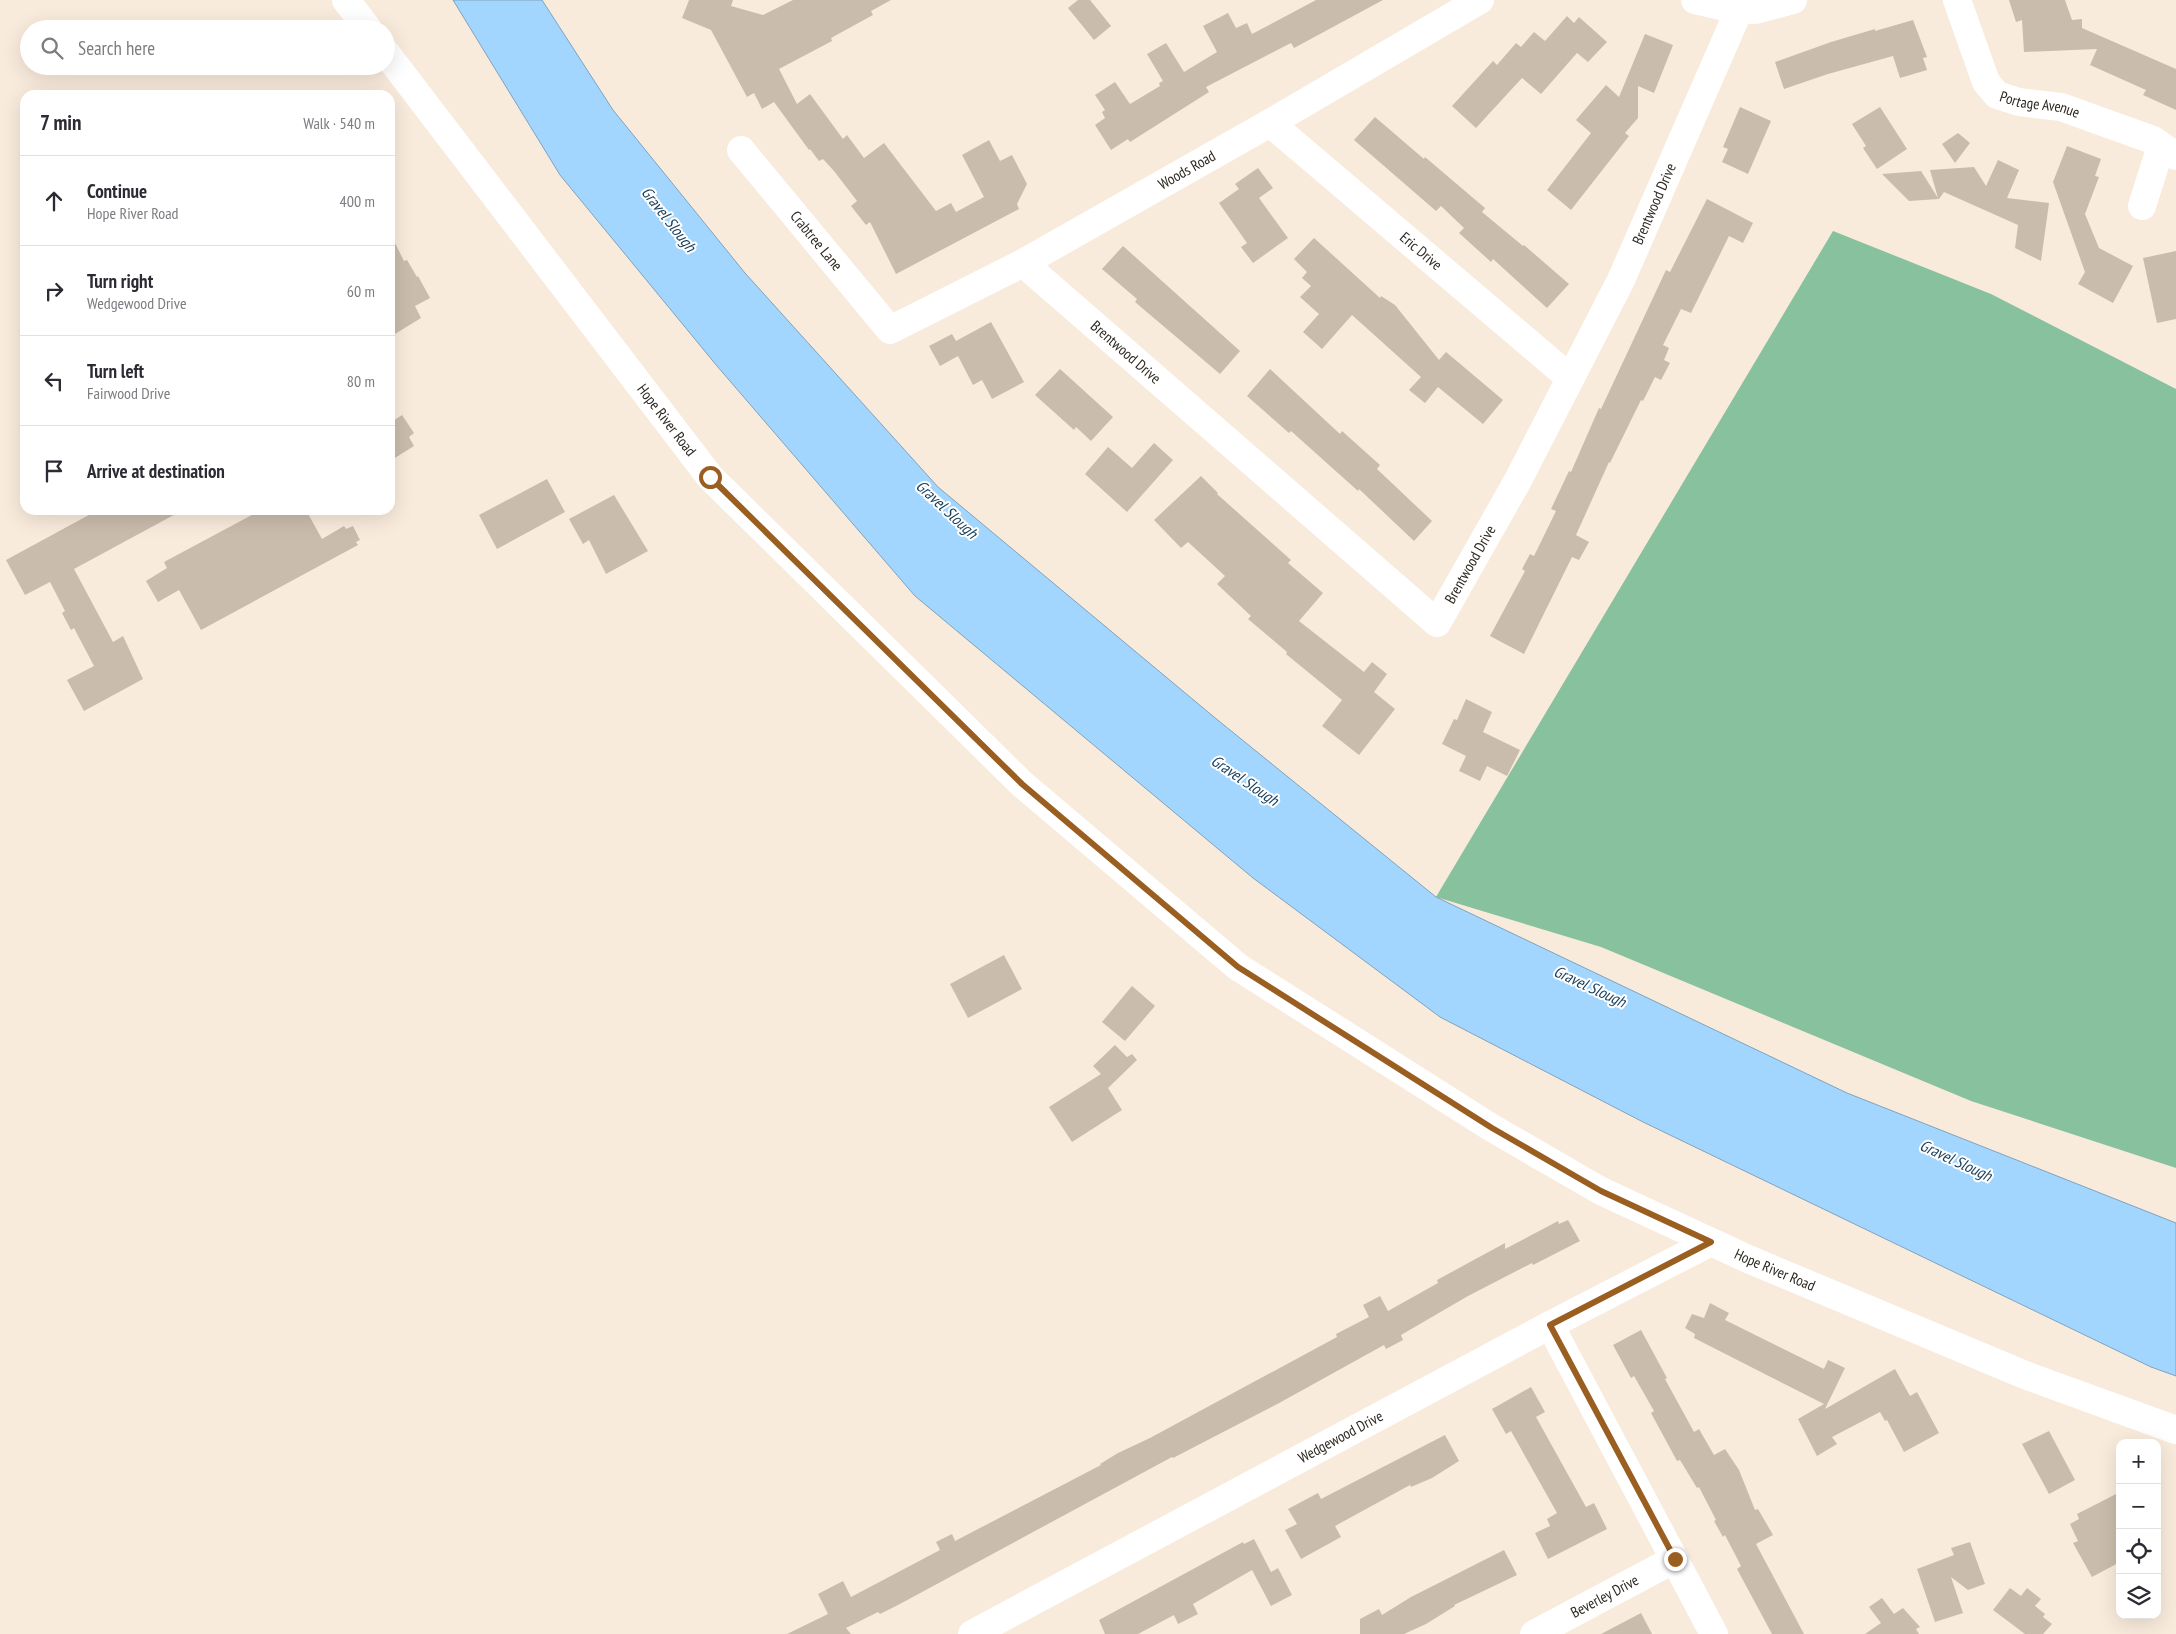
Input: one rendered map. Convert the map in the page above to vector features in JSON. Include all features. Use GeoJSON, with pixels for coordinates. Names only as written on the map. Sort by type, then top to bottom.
{"type":"FeatureCollection","features":[{"type":"Feature","properties":{"kind":"street"},"geometry":{"type":"LineString","coordinates":[[346,0],[361,20]]}},
{"type":"Feature","properties":{"kind":"street","name":"Woods Road"},"geometry":{"type":"LineString","coordinates":[[890,330],[1023,264],[1480,0]]}},
{"type":"Feature","properties":{"kind":"street"},"geometry":{"type":"LineString","coordinates":[[1695,0],[1739,10],[1755,10],[1793,0]]}},
{"type":"Feature","properties":{"kind":"street","name":"Portage Avenue"},"geometry":{"type":"LineString","coordinates":[[1957,0],[1986,82],[1997,94],[2019,102],[2061,107],[2153,140],[2168,151]]}},
{"type":"Feature","properties":{"kind":"street","name":"Brentwood Drive"},"geometry":{"type":"LineString","coordinates":[[1023,264],[1437,623],[1517,482],[1621,280],[1739,10]]}},
{"type":"Feature","properties":{"kind":"street","name":"Hope River Road"},"geometry":{"type":"LineString","coordinates":[[395,65],[710,477],[1022,784],[1238,967],[1501,1133],[1601,1191],[1711,1242],[2016,1371],[2176,1430]]}},
{"type":"Feature","properties":{"kind":"street","name":"Eric Drive"},"geometry":{"type":"LineString","coordinates":[[1270,123],[1570,378]]}},
{"type":"Feature","properties":{"kind":"street","name":"Crabtree Lane"},"geometry":{"type":"LineString","coordinates":[[741,150],[890,330]]}},
{"type":"Feature","properties":{"kind":"street"},"geometry":{"type":"LineString","coordinates":[[2142,206],[2168,151]]}},
{"type":"Feature","properties":{"kind":"street","name":"Wedgewood Drive"},"geometry":{"type":"LineString","coordinates":[[972,1634],[1550,1325],[1711,1242]]}},
{"type":"Feature","properties":{"kind":"street"},"geometry":{"type":"LineString","coordinates":[[1550,1325],[1714,1634]]}},
{"type":"Feature","properties":{"kind":"street","name":"Beverley Drive"},"geometry":{"type":"LineString","coordinates":[[1534,1634],[1675,1559]]}},
{"type":"Feature","properties":{"kind":"green space"},"geometry":{"type":"Polygon","coordinates":[[[1833,231],[1991,294],[2176,389],[2176,1168],[1971,1101],[1601,947],[1436,897],[1833,231]]]}},
{"type":"Feature","properties":{"kind":"water","name":"Gravel Slough"},"geometry":{"type":"Polygon","coordinates":[[[453,0],[542,0],[613,110],[745,273],[938,487],[1214,717],[1436,897],[1847,1093],[2176,1223],[2176,1376],[2151,1367],[1643,1122],[1440,1017],[1253,878],[915,596],[717,366],[560,175],[453,0]]]}},
{"type":"Feature","properties":{"kind":"building"},"geometry":{"type":"Polygon","coordinates":[[[689,0],[733,0],[731,6],[763,15],[793,0],[891,0],[871,11],[873,15],[831,38],[832,41],[779,69],[797,104],[810,94],[843,139],[847,135],[864,158],[884,143],[936,211],[951,203],[956,212],[984,197],[962,155],[989,140],[1000,161],[1012,155],[1027,184],[1017,204],[1019,209],[896,274],[870,222],[866,225],[851,206],[857,201],[834,171],[823,159],[819,161],[809,150],[774,102],[762,109],[754,93],[747,97],[711,30],[682,18],[689,0]]]}},
{"type":"Feature","properties":{"kind":"building"},"geometry":{"type":"Polygon","coordinates":[[[1078,0],[1090,0],[1111,26],[1094,40],[1068,8],[1078,0]]]}},
{"type":"Feature","properties":{"kind":"building"},"geometry":{"type":"Polygon","coordinates":[[[1316,0],[1383,0],[1294,48],[1291,43],[1206,87],[1209,92],[1130,142],[1128,139],[1111,150],[1095,125],[1105,118],[1102,112],[1105,110],[1095,95],[1115,82],[1130,104],[1160,86],[1159,83],[1163,81],[1147,54],[1166,43],[1184,72],[1217,52],[1203,26],[1228,13],[1236,28],[1247,23],[1252,34],[1316,0]]]}},
{"type":"Feature","properties":{"kind":"building"},"geometry":{"type":"Polygon","coordinates":[[[2009,0],[2065,0],[2072,20],[2082,19],[2082,28],[2176,69],[2176,110],[2143,95],[2146,90],[2090,65],[2097,49],[2024,52],[2022,20],[2016,22],[2009,0]]]}},
{"type":"Feature","properties":{"kind":"building"},"geometry":{"type":"Polygon","coordinates":[[[1567,16],[1574,23],[1579,17],[1607,42],[1588,62],[1577,53],[1541,94],[1522,78],[1476,128],[1452,106],[1493,61],[1497,65],[1516,43],[1521,47],[1534,32],[1545,41],[1567,16]]]}},
{"type":"Feature","properties":{"kind":"building"},"geometry":{"type":"Polygon","coordinates":[[[1913,20],[1927,57],[1923,58],[1927,70],[1900,78],[1893,56],[1828,74],[1784,89],[1775,62],[1831,42],[1913,20]]]}},
{"type":"Feature","properties":{"kind":"building"},"geometry":{"type":"Polygon","coordinates":[[[1645,34],[1673,45],[1654,93],[1638,86],[1638,118],[1625,133],[1629,136],[1571,210],[1547,190],[1591,133],[1576,120],[1606,85],[1619,97],[1645,34]]]}},
{"type":"Feature","properties":{"kind":"building"},"geometry":{"type":"Polygon","coordinates":[[[1740,107],[1771,121],[1748,174],[1722,162],[1728,149],[1723,147],[1740,107]]]}},
{"type":"Feature","properties":{"kind":"building"},"geometry":{"type":"Polygon","coordinates":[[[1880,107],[1907,149],[1877,169],[1863,148],[1866,146],[1852,124],[1880,107]]]}},
{"type":"Feature","properties":{"kind":"building"},"geometry":{"type":"Polygon","coordinates":[[[1375,117],[1485,208],[1482,212],[1569,284],[1547,308],[1493,259],[1491,262],[1459,233],[1464,228],[1441,206],[1436,211],[1354,140],[1375,117]]]}},
{"type":"Feature","properties":{"kind":"building"},"geometry":{"type":"Polygon","coordinates":[[[1958,133],[1970,143],[1955,163],[1942,144],[1958,133]]]}},
{"type":"Feature","properties":{"kind":"building"},"geometry":{"type":"Polygon","coordinates":[[[2067,146],[2101,159],[2095,176],[2099,177],[2085,214],[2099,248],[2133,266],[2113,303],[2078,284],[2085,272],[2053,182],[2067,146]]]}},
{"type":"Feature","properties":{"kind":"building"},"geometry":{"type":"Polygon","coordinates":[[[1998,160],[2019,170],[2007,198],[2049,203],[2041,261],[2015,248],[2018,225],[1944,192],[1939,199],[1909,201],[1882,174],[1921,171],[1938,198],[1930,170],[1974,167],[1986,186],[1998,160]]]}},
{"type":"Feature","properties":{"kind":"building"},"geometry":{"type":"Polygon","coordinates":[[[1258,168],[1273,188],[1259,198],[1288,238],[1253,263],[1241,247],[1247,243],[1219,203],[1239,189],[1235,184],[1258,168]]]}},
{"type":"Feature","properties":{"kind":"building"},"geometry":{"type":"Polygon","coordinates":[[[1707,199],[1753,223],[1743,243],[1729,236],[1691,313],[1681,309],[1663,345],[1669,348],[1664,360],[1670,363],[1661,380],[1655,377],[1643,401],[1641,400],[1609,462],[1576,535],[1589,542],[1579,560],[1572,557],[1524,654],[1490,636],[1525,571],[1522,569],[1530,554],[1534,556],[1556,511],[1551,509],[1569,471],[1571,472],[1599,408],[1601,409],[1666,270],[1670,272],[1707,199]]]}},
{"type":"Feature","properties":{"kind":"building"},"geometry":{"type":"Polygon","coordinates":[[[1314,238],[1380,298],[1381,296],[1395,305],[1439,360],[1446,352],[1503,400],[1483,424],[1438,387],[1425,403],[1409,390],[1421,377],[1352,315],[1322,349],[1303,332],[1319,314],[1300,297],[1311,286],[1302,278],[1307,272],[1294,259],[1314,238]]]}},
{"type":"Feature","properties":{"kind":"building"},"geometry":{"type":"Polygon","coordinates":[[[395,243],[404,261],[407,260],[430,298],[415,306],[421,318],[395,334],[395,243]]]}},
{"type":"Feature","properties":{"kind":"building"},"geometry":{"type":"Polygon","coordinates":[[[1123,246],[1240,351],[1220,374],[1135,302],[1137,299],[1102,269],[1123,246]]]}},
{"type":"Feature","properties":{"kind":"building"},"geometry":{"type":"Polygon","coordinates":[[[2176,251],[2176,319],[2157,323],[2143,258],[2176,251]]]}},
{"type":"Feature","properties":{"kind":"building"},"geometry":{"type":"Polygon","coordinates":[[[991,322],[1024,382],[992,399],[982,380],[973,385],[958,356],[940,366],[929,346],[952,334],[956,341],[991,322]]]}},
{"type":"Feature","properties":{"kind":"building"},"geometry":{"type":"Polygon","coordinates":[[[1060,369],[1113,417],[1091,441],[1076,427],[1074,430],[1035,395],[1060,369]]]}},
{"type":"Feature","properties":{"kind":"building"},"geometry":{"type":"Polygon","coordinates":[[[1270,369],[1340,434],[1342,431],[1380,465],[1377,469],[1432,521],[1414,541],[1359,489],[1358,491],[1291,431],[1289,433],[1247,396],[1270,369]]]}},
{"type":"Feature","properties":{"kind":"building"},"geometry":{"type":"Polygon","coordinates":[[[402,415],[414,433],[409,437],[414,446],[395,458],[395,420],[402,415]]]}},
{"type":"Feature","properties":{"kind":"building"},"geometry":{"type":"Polygon","coordinates":[[[1154,443],[1173,460],[1127,512],[1085,474],[1108,447],[1132,468],[1154,443]]]}},
{"type":"Feature","properties":{"kind":"building"},"geometry":{"type":"Polygon","coordinates":[[[1201,476],[1217,494],[1291,560],[1288,563],[1323,593],[1299,621],[1364,672],[1372,662],[1387,674],[1374,692],[1395,709],[1359,755],[1322,726],[1342,700],[1286,654],[1287,652],[1248,619],[1251,616],[1217,584],[1225,576],[1188,542],[1181,548],[1154,520],[1201,476]]]}},
{"type":"Feature","properties":{"kind":"building"},"geometry":{"type":"Polygon","coordinates":[[[547,479],[565,512],[497,549],[479,515],[547,479]]]}},
{"type":"Feature","properties":{"kind":"building"},"geometry":{"type":"Polygon","coordinates":[[[614,495],[648,551],[606,574],[589,540],[583,544],[569,519],[614,495]]]}},
{"type":"Feature","properties":{"kind":"building"},"geometry":{"type":"Polygon","coordinates":[[[89,515],[174,515],[74,569],[113,642],[123,636],[143,679],[84,711],[67,680],[94,666],[74,628],[71,630],[62,613],[65,611],[50,582],[25,595],[6,560],[89,515]]]}},
{"type":"Feature","properties":{"kind":"building"},"geometry":{"type":"Polygon","coordinates":[[[252,515],[309,515],[322,539],[344,526],[346,529],[353,526],[360,540],[356,542],[358,545],[201,630],[179,590],[158,602],[146,581],[167,568],[164,562],[252,515]]]}},
{"type":"Feature","properties":{"kind":"building"},"geometry":{"type":"Polygon","coordinates":[[[1466,699],[1492,712],[1483,732],[1520,750],[1507,776],[1487,766],[1480,781],[1459,771],[1466,756],[1442,744],[1454,719],[1457,720],[1466,699]]]}},
{"type":"Feature","properties":{"kind":"building"},"geometry":{"type":"Polygon","coordinates":[[[1004,955],[1022,989],[968,1018],[950,984],[1004,955]]]}},
{"type":"Feature","properties":{"kind":"building"},"geometry":{"type":"Polygon","coordinates":[[[1132,986],[1155,1006],[1125,1041],[1102,1022],[1132,986]]]}},
{"type":"Feature","properties":{"kind":"building"},"geometry":{"type":"Polygon","coordinates":[[[1115,1045],[1127,1057],[1132,1054],[1137,1060],[1108,1088],[1122,1110],[1072,1142],[1049,1107],[1101,1074],[1093,1066],[1115,1045]]]}},
{"type":"Feature","properties":{"kind":"building"},"geometry":{"type":"Polygon","coordinates":[[[1568,1220],[1580,1241],[1468,1296],[1401,1335],[1403,1340],[1386,1349],[1384,1345],[1281,1402],[1172,1457],[898,1605],[880,1614],[878,1612],[846,1628],[851,1634],[787,1634],[828,1614],[818,1594],[843,1581],[851,1597],[940,1550],[936,1542],[952,1534],[955,1541],[1101,1465],[1118,1453],[1150,1438],[1337,1337],[1336,1334],[1369,1317],[1363,1305],[1380,1296],[1388,1311],[1438,1283],[1437,1280],[1505,1243],[1505,1249],[1558,1221],[1559,1224],[1568,1220]]]}},
{"type":"Feature","properties":{"kind":"building"},"geometry":{"type":"Polygon","coordinates":[[[1710,1303],[1729,1313],[1725,1320],[1824,1369],[1828,1360],[1845,1368],[1825,1409],[1895,1369],[1910,1396],[1917,1392],[1939,1433],[1904,1452],[1887,1420],[1885,1421],[1880,1412],[1832,1437],[1837,1444],[1817,1456],[1798,1419],[1824,1404],[1694,1338],[1695,1334],[1685,1328],[1692,1314],[1704,1318],[1710,1303]]]}},
{"type":"Feature","properties":{"kind":"building"},"geometry":{"type":"Polygon","coordinates":[[[1641,1330],[1694,1432],[1699,1429],[1714,1455],[1725,1449],[1739,1470],[1755,1510],[1758,1509],[1773,1535],[1756,1544],[1804,1634],[1772,1634],[1737,1569],[1741,1566],[1725,1535],[1723,1537],[1714,1521],[1716,1520],[1699,1487],[1697,1488],[1680,1460],[1677,1461],[1651,1413],[1654,1411],[1634,1376],[1631,1378],[1613,1345],[1641,1330]]]}},
{"type":"Feature","properties":{"kind":"building"},"geometry":{"type":"Polygon","coordinates":[[[1531,1387],[1545,1412],[1536,1417],[1586,1507],[1594,1503],[1607,1529],[1548,1559],[1535,1533],[1550,1526],[1547,1519],[1557,1513],[1511,1431],[1506,1434],[1492,1409],[1531,1387]]]}},
{"type":"Feature","properties":{"kind":"building"},"geometry":{"type":"Polygon","coordinates":[[[2049,1431],[2075,1480],[2049,1494],[2022,1444],[2049,1431]]]}},
{"type":"Feature","properties":{"kind":"building"},"geometry":{"type":"Polygon","coordinates":[[[1445,1435],[1459,1461],[1432,1478],[1411,1487],[1410,1485],[1335,1526],[1341,1537],[1301,1559],[1285,1530],[1297,1524],[1288,1509],[1318,1493],[1321,1499],[1445,1435]]]}},
{"type":"Feature","properties":{"kind":"building"},"geometry":{"type":"Polygon","coordinates":[[[2116,1494],[2116,1564],[2092,1577],[2073,1543],[2078,1541],[2070,1524],[2079,1519],[2077,1514],[2116,1494]]]}},
{"type":"Feature","properties":{"kind":"building"},"geometry":{"type":"Polygon","coordinates":[[[1254,1539],[1271,1572],[1278,1568],[1292,1595],[1271,1606],[1252,1570],[1193,1604],[1198,1614],[1178,1624],[1174,1615],[1138,1634],[1105,1634],[1099,1620],[1243,1542],[1244,1544],[1254,1539]]]}},
{"type":"Feature","properties":{"kind":"building"},"geometry":{"type":"Polygon","coordinates":[[[1970,1542],[1985,1584],[1968,1590],[1951,1577],[1963,1613],[1935,1622],[1917,1569],[1954,1555],[1951,1548],[1970,1542]]]}},
{"type":"Feature","properties":{"kind":"building"},"geometry":{"type":"Polygon","coordinates":[[[1504,1550],[1517,1575],[1454,1605],[1426,1624],[1404,1634],[1360,1634],[1360,1619],[1379,1609],[1382,1615],[1411,1597],[1504,1550]]]}},
{"type":"Feature","properties":{"kind":"building"},"geometry":{"type":"Polygon","coordinates":[[[2010,1588],[2021,1596],[2027,1588],[2041,1599],[2035,1606],[2045,1614],[2043,1617],[2052,1624],[2043,1634],[2025,1634],[1993,1610],[2010,1588]]]}},
{"type":"Feature","properties":{"kind":"building"},"geometry":{"type":"Polygon","coordinates":[[[1882,1598],[1894,1614],[1903,1608],[1920,1627],[1916,1629],[1919,1634],[1865,1634],[1881,1623],[1869,1607],[1882,1598]]]}},
{"type":"Feature","properties":{"kind":"building"},"geometry":{"type":"Polygon","coordinates":[[[1641,1613],[1652,1634],[1601,1634],[1641,1613]]]}},
{"type":"Feature","properties":{"kind":"route"},"geometry":{"type":"LineString","coordinates":[[710,477],[1022,784],[1238,967],[1492,1128],[1601,1191],[1711,1242],[1550,1325],[1675,1559]]}}]}
